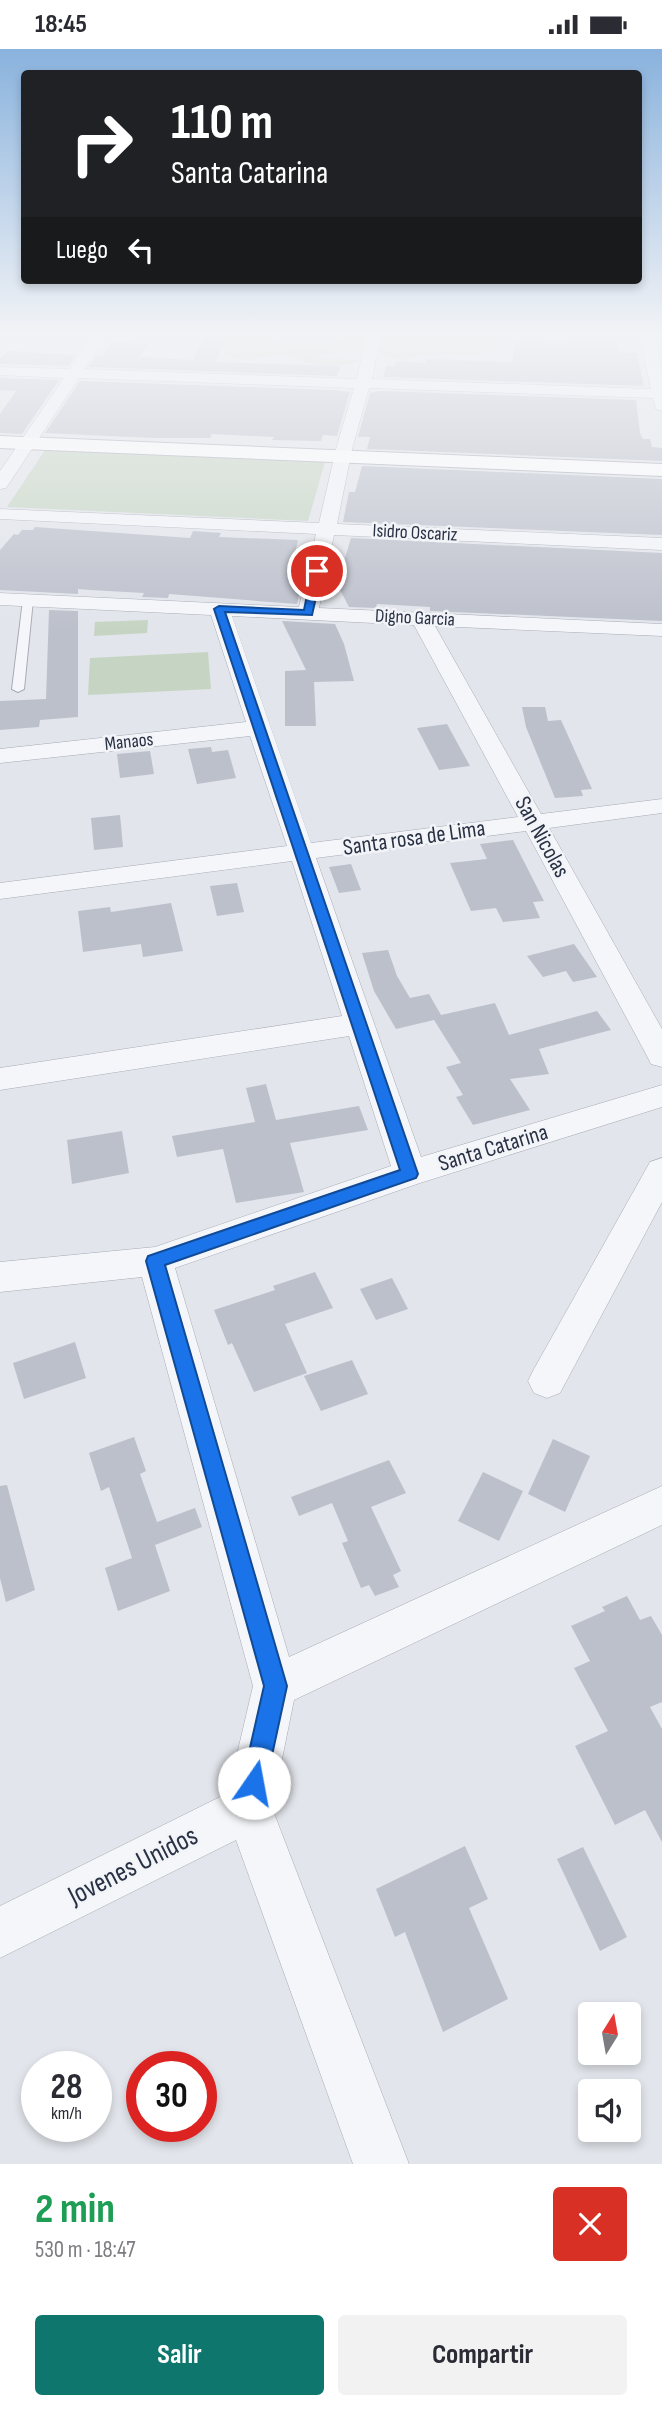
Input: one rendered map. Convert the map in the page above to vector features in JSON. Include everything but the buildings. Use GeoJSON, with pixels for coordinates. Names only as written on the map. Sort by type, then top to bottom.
{"type":"FeatureCollection","features":[{"type":"Feature","properties":{"kind":"street"},"geometry":{"type":"LineString","coordinates":[[0,484],[36,431]]}},
{"type":"Feature","properties":{"kind":"street"},"geometry":{"type":"LineString","coordinates":[[308,613],[349,431]]}},
{"type":"Feature","properties":{"kind":"street"},"geometry":{"type":"LineString","coordinates":[[0,435],[30,440]]}},
{"type":"Feature","properties":{"kind":"street"},"geometry":{"type":"LineString","coordinates":[[0,442],[30,440],[343,453],[662,470]]}},
{"type":"Feature","properties":{"kind":"street"},"geometry":{"type":"LineString","coordinates":[[343,453],[662,462]]}},
{"type":"Feature","properties":{"kind":"street","name":"Isidro Oscariz"},"geometry":{"type":"LineString","coordinates":[[0,514],[662,544]]}},
{"type":"Feature","properties":{"kind":"street","name":"Digno Garcia"},"geometry":{"type":"LineString","coordinates":[[0,599],[662,630]]}},
{"type":"Feature","properties":{"kind":"street"},"geometry":{"type":"LineString","coordinates":[[219,609],[257,728],[410,1174]]}},
{"type":"Feature","properties":{"kind":"street","name":"San Nicolas"},"geometry":{"type":"LineString","coordinates":[[421,618],[662,1056]]}},
{"type":"Feature","properties":{"kind":"street","name":"Manaos"},"geometry":{"type":"LineString","coordinates":[[0,757],[257,728]]}},
{"type":"Feature","properties":{"kind":"street","name":"Santa rosa de Lima"},"geometry":{"type":"LineString","coordinates":[[0,891],[662,806]]}},
{"type":"Feature","properties":{"kind":"street"},"geometry":{"type":"LineString","coordinates":[[0,1079],[359,1024]]}},
{"type":"Feature","properties":{"kind":"street","name":"Santa Catarina"},"geometry":{"type":"LineString","coordinates":[[0,1277],[155,1261],[410,1174],[662,1095]]}},
{"type":"Feature","properties":{"kind":"street"},"geometry":{"type":"LineString","coordinates":[[547,1381],[662,1171]]}},
{"type":"Feature","properties":{"kind":"street"},"geometry":{"type":"LineString","coordinates":[[155,1261],[275,1686],[248,1808],[381,2164]]}},
{"type":"Feature","properties":{"kind":"street"},"geometry":{"type":"LineString","coordinates":[[275,1686],[658,1514]]}},
{"type":"Feature","properties":{"kind":"street","name":"Jovenes Unidos"},"geometry":{"type":"LineString","coordinates":[[0,1933],[248,1808]]}},
{"type":"Feature","properties":{"kind":"lane"},"geometry":{"type":"LineString","coordinates":[[18,689],[28,600]]}},
{"type":"Feature","properties":{"kind":"green space"},"geometry":{"type":"Polygon","coordinates":[[[45,450],[325,462],[308,521],[7,507],[45,450]]]}},
{"type":"Feature","properties":{"kind":"green space"},"geometry":{"type":"Polygon","coordinates":[[[148,620],[147,633],[94,636],[95,622],[148,620]]]}},
{"type":"Feature","properties":{"kind":"green space"},"geometry":{"type":"Polygon","coordinates":[[[208,652],[211,689],[88,695],[90,658],[208,652]]]}},
{"type":"Feature","properties":{"kind":"route"},"geometry":{"type":"LineString","coordinates":[[254,1783],[275,1686],[155,1261],[410,1174],[257,728],[219,609],[308,613],[317,571]]}}]}
